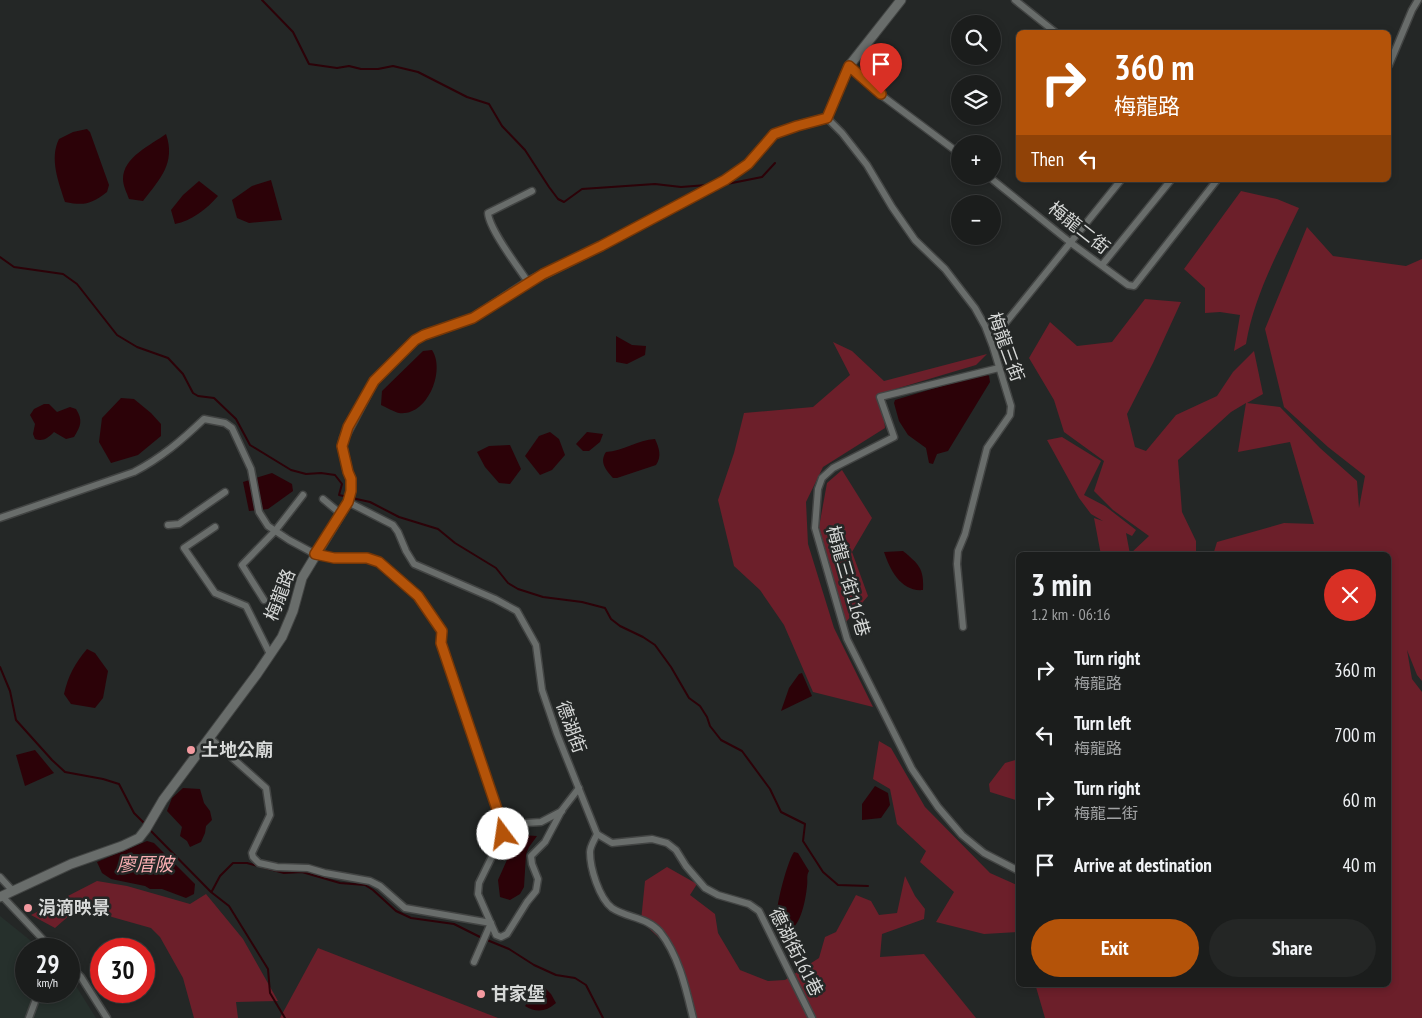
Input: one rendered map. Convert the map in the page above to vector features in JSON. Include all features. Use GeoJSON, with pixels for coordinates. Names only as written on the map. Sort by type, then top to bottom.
{"type":"FeatureCollection","features":[{"type":"Feature","properties":{"kind":"street"},"geometry":{"type":"LineString","coordinates":[[349,499],[351,479],[342,446],[344,438],[374,381],[415,340],[473,318],[528,282],[601,246],[723,181],[748,164],[774,134],[827,118],[849,66],[901,0]]}},
{"type":"Feature","properties":{"kind":"street"},"geometry":{"type":"LineString","coordinates":[[1015,0],[1052,30]]}},
{"type":"Feature","properties":{"kind":"street"},"geometry":{"type":"LineString","coordinates":[[1391,60],[1418,0]]}},
{"type":"Feature","properties":{"kind":"street"},"geometry":{"type":"LineString","coordinates":[[849,66],[881,94],[951,147]]}},
{"type":"Feature","properties":{"kind":"street","name":"梅龍三街"},"geometry":{"type":"LineString","coordinates":[[827,118],[842,133],[867,165],[892,207],[915,240],[946,269],[975,308],[985,326],[1010,406],[1010,414],[986,448],[965,534],[958,551],[957,564],[963,627]]}},
{"type":"Feature","properties":{"kind":"street"},"geometry":{"type":"LineString","coordinates":[[1003,326],[1119,182]]}},
{"type":"Feature","properties":{"kind":"street"},"geometry":{"type":"LineString","coordinates":[[1102,265],[1169,182]]}},
{"type":"Feature","properties":{"kind":"street","name":"梅龍二街"},"geometry":{"type":"LineString","coordinates":[[999,185],[1071,243],[1128,285],[1134,286],[1215,182]]}},
{"type":"Feature","properties":{"kind":"street"},"geometry":{"type":"LineString","coordinates":[[528,282],[497,234],[488,213],[532,190]]}},
{"type":"Feature","properties":{"kind":"street","name":"梅龍三街116巷"},"geometry":{"type":"LineString","coordinates":[[999,368],[880,397],[894,437],[833,468],[822,478],[818,489],[816,528],[847,639],[912,769],[938,807],[962,835],[984,853],[1016,870]]}},
{"type":"Feature","properties":{"kind":"street"},"geometry":{"type":"LineString","coordinates":[[0,518],[154,462],[204,419],[225,423],[232,428],[251,469],[259,512],[268,526],[315,554],[334,558],[367,558],[379,562],[418,596],[442,631],[441,643],[501,821],[503,834],[480,883],[478,894],[496,935],[502,937],[507,934],[527,902],[536,892],[538,879],[531,856],[545,842],[562,810],[579,788]]}},
{"type":"Feature","properties":{"kind":"street"},"geometry":{"type":"LineString","coordinates":[[168,525],[180,524],[225,492]]}},
{"type":"Feature","properties":{"kind":"street"},"geometry":{"type":"LineString","coordinates":[[264,600],[242,565],[276,531],[303,495]]}},
{"type":"Feature","properties":{"kind":"street","name":"梅龍路"},"geometry":{"type":"LineString","coordinates":[[0,896],[71,864],[139,838],[163,800],[282,637],[302,578],[349,499]]}},
{"type":"Feature","properties":{"kind":"street","name":"德湖街"},"geometry":{"type":"LineString","coordinates":[[349,499],[392,524],[414,564],[495,599],[517,611],[536,645],[542,690],[557,734],[597,834]]}},
{"type":"Feature","properties":{"kind":"street"},"geometry":{"type":"LineString","coordinates":[[323,500],[340,514]]}},
{"type":"Feature","properties":{"kind":"street"},"geometry":{"type":"LineString","coordinates":[[214,527],[184,548],[215,593],[246,606],[270,654]]}},
{"type":"Feature","properties":{"kind":"street"},"geometry":{"type":"LineString","coordinates":[[210,738],[266,788],[270,815],[252,853],[259,863],[278,867],[308,868],[370,882],[380,886],[404,908],[491,924]]}},
{"type":"Feature","properties":{"kind":"street"},"geometry":{"type":"LineString","coordinates":[[503,834],[526,823],[541,822],[562,810]]}},
{"type":"Feature","properties":{"kind":"street"},"geometry":{"type":"LineString","coordinates":[[597,834],[590,851],[596,884],[604,900],[613,909],[648,922],[659,932],[672,952],[680,972],[692,1018]]}},
{"type":"Feature","properties":{"kind":"street","name":"德湖街161巷"},"geometry":{"type":"LineString","coordinates":[[597,834],[612,843],[652,839],[667,843],[676,850],[686,866],[705,888],[718,895],[749,904],[759,911],[812,1018]]}},
{"type":"Feature","properties":{"kind":"street"},"geometry":{"type":"LineString","coordinates":[[0,877],[12,890]]}},
{"type":"Feature","properties":{"kind":"street"},"geometry":{"type":"LineString","coordinates":[[0,896],[41,938]]}},
{"type":"Feature","properties":{"kind":"street"},"geometry":{"type":"LineString","coordinates":[[474,962],[491,924]]}},
{"type":"Feature","properties":{"kind":"street"},"geometry":{"type":"LineString","coordinates":[[80,976],[107,1018]]}},
{"type":"Feature","properties":{"kind":"street"},"geometry":{"type":"LineString","coordinates":[[29,1018],[35,1003]]}},
{"type":"Feature","properties":{"kind":"shaded area"},"geometry":{"type":"Polygon","coordinates":[[[1241,191],[1277,199],[1299,208],[1261,291],[1246,344],[1234,351],[1240,315],[1220,312],[1205,313],[1205,288],[1184,269],[1241,191]]]}},
{"type":"Feature","properties":{"kind":"shaded area"},"geometry":{"type":"Polygon","coordinates":[[[1307,227],[1333,256],[1406,266],[1422,259],[1422,681],[1417,675],[1407,650],[1412,679],[1422,692],[1422,1018],[1045,1018],[1036,987],[1391,987],[1391,552],[1214,552],[1217,542],[1284,523],[1314,524],[1290,442],[1238,452],[1246,403],[1231,412],[1178,460],[1182,512],[1196,541],[1196,552],[1132,552],[1149,536],[1113,510],[1094,491],[1104,461],[1064,432],[1054,400],[1029,358],[1050,322],[1077,346],[1112,342],[1145,299],[1181,302],[1127,414],[1135,447],[1146,451],[1176,415],[1217,396],[1233,372],[1254,351],[1263,394],[1247,403],[1280,407],[1320,448],[1357,481],[1359,508],[1365,476],[1328,447],[1284,407],[1265,329],[1307,227]]]}},
{"type":"Feature","properties":{"kind":"shaded area"},"geometry":{"type":"Polygon","coordinates":[[[833,342],[852,351],[884,381],[987,354],[976,365],[882,393],[885,428],[823,467],[806,502],[808,544],[834,628],[873,707],[813,692],[784,625],[760,590],[734,566],[718,500],[734,453],[744,413],[813,407],[850,375],[833,342]]]}},
{"type":"Feature","properties":{"kind":"shaded area"},"geometry":{"type":"Polygon","coordinates":[[[1062,437],[1101,461],[1084,495],[1105,506],[1136,530],[1132,536],[1126,533],[1130,552],[1100,552],[1094,518],[1103,521],[1091,514],[1079,498],[1047,440],[1062,437]]]}},
{"type":"Feature","properties":{"kind":"shaded area"},"geometry":{"type":"Polygon","coordinates":[[[842,470],[872,518],[852,552],[868,596],[846,622],[819,527],[827,483],[842,470]]]}},
{"type":"Feature","properties":{"kind":"shaded area"},"geometry":{"type":"Polygon","coordinates":[[[879,741],[891,748],[925,807],[990,873],[1016,885],[1016,932],[984,934],[936,922],[954,892],[920,862],[926,851],[897,824],[890,789],[873,779],[879,741]]]}},
{"type":"Feature","properties":{"kind":"shaded area"},"geometry":{"type":"Polygon","coordinates":[[[1016,760],[1016,800],[990,792],[989,784],[1005,763],[1016,760]]]}},
{"type":"Feature","properties":{"kind":"shaded area"},"geometry":{"type":"Polygon","coordinates":[[[667,867],[697,884],[690,895],[715,914],[718,933],[740,970],[768,981],[785,980],[819,958],[825,937],[836,932],[856,895],[871,901],[879,915],[897,913],[905,876],[915,896],[925,909],[924,919],[882,934],[880,957],[924,954],[976,1018],[695,1018],[670,948],[641,921],[645,881],[667,867]]]}},
{"type":"Feature","properties":{"kind":"shaded area"},"geometry":{"type":"Polygon","coordinates":[[[97,881],[127,886],[190,904],[206,894],[243,939],[278,1001],[236,1002],[238,1018],[194,1018],[183,978],[160,937],[151,928],[112,917],[87,900],[55,928],[31,915],[97,881]]]}},
{"type":"Feature","properties":{"kind":"shaded area"},"geometry":{"type":"Polygon","coordinates":[[[0,916],[27,938],[15,938],[15,1003],[80,1003],[80,993],[96,1018],[0,1018],[0,916]]]}},
{"type":"Feature","properties":{"kind":"shaded area"},"geometry":{"type":"Polygon","coordinates":[[[318,948],[498,1018],[280,1018],[318,948]]]}},
{"type":"Feature","properties":{"kind":"water"},"geometry":{"type":"Polygon","coordinates":[[[87,129],[90,132],[109,185],[107,192],[88,203],[65,202],[56,171],[56,147],[59,139],[73,132],[87,129]]]}},
{"type":"Feature","properties":{"kind":"water"},"geometry":{"type":"Polygon","coordinates":[[[166,134],[169,154],[165,170],[143,201],[129,199],[124,187],[124,171],[139,152],[166,134]]]}},
{"type":"Feature","properties":{"kind":"water"},"geometry":{"type":"Polygon","coordinates":[[[271,180],[282,220],[249,223],[237,218],[232,200],[252,186],[271,180]]]}},
{"type":"Feature","properties":{"kind":"water"},"geometry":{"type":"Polygon","coordinates":[[[199,181],[218,196],[198,214],[175,224],[171,210],[183,195],[199,181]]]}},
{"type":"Feature","properties":{"kind":"water"},"geometry":{"type":"Polygon","coordinates":[[[616,336],[632,345],[646,346],[645,355],[627,364],[616,362],[616,336]]]}},
{"type":"Feature","properties":{"kind":"water"},"geometry":{"type":"Polygon","coordinates":[[[432,350],[436,359],[437,369],[435,380],[431,391],[418,408],[409,412],[399,413],[381,405],[382,391],[423,351],[432,350]]]}},
{"type":"Feature","properties":{"kind":"water"},"geometry":{"type":"Polygon","coordinates":[[[986,373],[989,376],[990,382],[948,451],[937,454],[933,464],[929,463],[926,448],[908,435],[899,421],[894,403],[895,400],[986,373]]]}},
{"type":"Feature","properties":{"kind":"water"},"geometry":{"type":"Polygon","coordinates":[[[121,398],[134,399],[151,413],[161,424],[161,436],[138,455],[111,463],[99,442],[102,418],[121,398]]]}},
{"type":"Feature","properties":{"kind":"water"},"geometry":{"type":"Polygon","coordinates":[[[44,404],[49,404],[57,412],[70,407],[76,409],[80,416],[80,423],[74,437],[66,439],[54,432],[45,439],[35,439],[33,434],[35,424],[30,415],[34,409],[44,404]]]}},
{"type":"Feature","properties":{"kind":"water"},"geometry":{"type":"Polygon","coordinates":[[[550,432],[559,439],[565,455],[552,470],[540,475],[525,456],[539,436],[550,432]]]}},
{"type":"Feature","properties":{"kind":"water"},"geometry":{"type":"Polygon","coordinates":[[[587,432],[603,434],[600,442],[589,451],[583,451],[576,444],[587,432]]]}},
{"type":"Feature","properties":{"kind":"water"},"geometry":{"type":"Polygon","coordinates":[[[655,439],[659,449],[656,465],[617,478],[613,478],[606,469],[603,459],[606,452],[655,439]]]}},
{"type":"Feature","properties":{"kind":"water"},"geometry":{"type":"Polygon","coordinates":[[[510,445],[521,469],[510,484],[499,483],[485,467],[477,452],[489,446],[510,445]]]}},
{"type":"Feature","properties":{"kind":"water"},"geometry":{"type":"Polygon","coordinates":[[[272,473],[292,484],[293,491],[268,509],[249,511],[243,482],[272,473]]]}},
{"type":"Feature","properties":{"kind":"water"},"geometry":{"type":"Polygon","coordinates":[[[903,551],[919,568],[923,577],[923,590],[915,590],[903,584],[893,572],[884,552],[903,551]]]}},
{"type":"Feature","properties":{"kind":"water"},"geometry":{"type":"Polygon","coordinates":[[[87,649],[95,653],[108,671],[103,698],[95,708],[71,704],[64,694],[72,670],[87,649]]]}},
{"type":"Feature","properties":{"kind":"water"},"geometry":{"type":"Polygon","coordinates":[[[802,673],[812,696],[781,711],[789,688],[799,674],[802,673]]]}},
{"type":"Feature","properties":{"kind":"water"},"geometry":{"type":"Polygon","coordinates":[[[35,750],[54,773],[25,786],[16,755],[35,750]]]}},
{"type":"Feature","properties":{"kind":"water"},"geometry":{"type":"Polygon","coordinates":[[[875,786],[888,793],[890,805],[881,818],[862,820],[862,804],[875,786]]]}},
{"type":"Feature","properties":{"kind":"water"},"geometry":{"type":"Polygon","coordinates":[[[183,788],[200,789],[212,820],[206,826],[201,842],[190,847],[187,841],[180,836],[182,827],[167,811],[172,798],[183,788]]]}},
{"type":"Feature","properties":{"kind":"water"},"geometry":{"type":"Polygon","coordinates":[[[521,835],[537,836],[526,854],[524,887],[520,894],[510,900],[500,897],[498,880],[511,851],[521,835]]]}},
{"type":"Feature","properties":{"kind":"water","name":"廖厝陂"},"geometry":{"type":"Polygon","coordinates":[[[147,841],[154,843],[195,884],[194,894],[186,898],[162,889],[150,889],[145,886],[111,879],[102,873],[97,862],[147,841]]]}},
{"type":"Feature","properties":{"kind":"water"},"geometry":{"type":"Polygon","coordinates":[[[794,852],[798,853],[809,871],[802,912],[796,924],[788,931],[778,921],[777,910],[780,893],[794,852]]]}},
{"type":"Feature","properties":{"kind":"water"},"geometry":{"type":"Polygon","coordinates":[[[541,984],[551,994],[556,1003],[541,1010],[533,1010],[525,1006],[541,984]]]}},
{"type":"Feature","properties":{"kind":"waterway"},"geometry":{"type":"LineString","coordinates":[[262,0],[293,32],[309,64],[337,68],[349,66],[361,69],[378,69],[393,66],[418,72],[467,97],[489,104],[502,126],[525,150],[558,199],[564,202],[582,189],[655,184],[681,187],[707,185]]}},
{"type":"Feature","properties":{"kind":"waterway"},"geometry":{"type":"LineString","coordinates":[[727,184],[762,177],[775,163]]}},
{"type":"Feature","properties":{"kind":"waterway"},"geometry":{"type":"LineString","coordinates":[[0,257],[14,267],[63,274],[77,284],[117,335],[137,347],[168,358],[183,374],[193,393],[198,396],[214,398],[236,419],[250,445],[291,470],[306,474],[321,473],[335,475],[342,484],[339,495],[348,497]]}},
{"type":"Feature","properties":{"kind":"waterway"},"geometry":{"type":"LineString","coordinates":[[352,498],[370,502],[399,517],[438,529],[455,543],[496,568],[508,583],[518,589],[543,597],[582,602],[605,608],[611,619],[620,626],[655,645],[671,667],[689,698],[700,706],[710,726],[721,740],[742,751],[770,789],[781,812],[805,824],[803,841],[823,872],[838,885],[868,886]]}},
{"type":"Feature","properties":{"kind":"waterway"},"geometry":{"type":"LineString","coordinates":[[0,667],[10,691],[16,720],[52,760],[65,772],[119,784],[134,813],[145,824]]}},
{"type":"Feature","properties":{"kind":"waterway"},"geometry":{"type":"LineString","coordinates":[[150,830],[211,892],[229,906],[268,969],[270,993],[285,1018]]}},
{"type":"Feature","properties":{"kind":"waterway"},"geometry":{"type":"LineString","coordinates":[[212,891],[220,876],[233,863],[247,863],[284,873],[302,872],[340,883],[365,885],[396,911],[411,918],[454,924],[482,938]]}},
{"type":"Feature","properties":{"kind":"waterway"},"geometry":{"type":"LineString","coordinates":[[487,940],[509,949],[534,965],[556,975],[575,978],[586,985],[603,1018]]}},
{"type":"Feature","properties":{"kind":"place","name":"土地公廟"},"geometry":{"type":"Point","coordinates":[191,750]}},
{"type":"Feature","properties":{"kind":"place","name":"涓滴映景"},"geometry":{"type":"Point","coordinates":[28,908]}},
{"type":"Feature","properties":{"kind":"place","name":"甘家堡"},"geometry":{"type":"Point","coordinates":[481,994]}},
{"type":"Feature","properties":{"kind":"route"},"geometry":{"type":"LineString","coordinates":[[503,834],[501,821],[441,643],[442,631],[438,624],[418,596],[391,570],[379,562],[367,558],[334,558],[315,554],[348,502],[351,491],[351,479],[342,446],[348,427],[374,381],[415,340],[473,318],[528,282],[601,246],[725,180],[748,164],[774,134],[827,118],[849,66],[881,94]]}}]}
